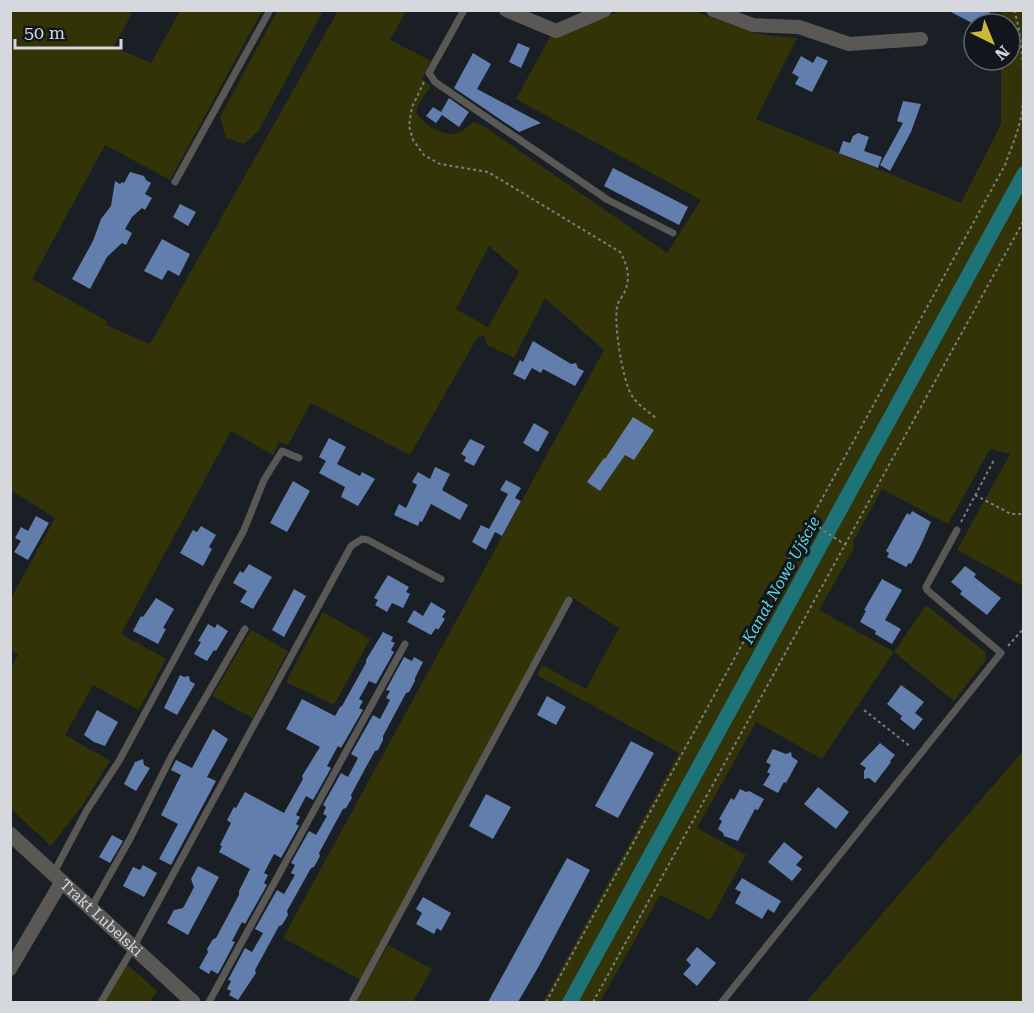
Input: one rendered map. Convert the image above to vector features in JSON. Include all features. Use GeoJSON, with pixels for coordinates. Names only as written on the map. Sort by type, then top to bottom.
{"type":"FeatureCollection","features":[{"type":"Feature","properties":{"kind":"street"},"geometry":{"type":"LineString","coordinates":[[506,10],[556,31],[605,10]]}},
{"type":"Feature","properties":{"kind":"street"},"geometry":{"type":"LineString","coordinates":[[713,10],[753,25],[799,27],[849,44],[921,39]]}},
{"type":"Feature","properties":{"kind":"street","name":"Trakt Lubelski"},"geometry":{"type":"LineString","coordinates":[[10,834],[193,1002]]}},
{"type":"Feature","properties":{"kind":"street"},"geometry":{"type":"LineString","coordinates":[[10,969],[57,878]]}},
{"type":"Feature","properties":{"kind":"lane"},"geometry":{"type":"LineString","coordinates":[[175,182],[270,10]]}},
{"type":"Feature","properties":{"kind":"lane"},"geometry":{"type":"LineString","coordinates":[[464,10],[429,73],[435,82],[608,200],[673,233]]}},
{"type":"Feature","properties":{"kind":"lane"},"geometry":{"type":"LineString","coordinates":[[57,878],[87,810],[119,761],[244,530],[264,480],[282,451],[299,458]]}},
{"type":"Feature","properties":{"kind":"lane"},"geometry":{"type":"LineString","coordinates":[[722,1002],[1001,653],[931,596],[927,590],[926,587],[957,530]]}},
{"type":"Feature","properties":{"kind":"lane"},"geometry":{"type":"LineString","coordinates":[[101,1002],[133,948],[351,546],[362,539],[368,540],[441,579]]}},
{"type":"Feature","properties":{"kind":"lane"},"geometry":{"type":"LineString","coordinates":[[352,1002],[569,600]]}},
{"type":"Feature","properties":{"kind":"lane"},"geometry":{"type":"LineString","coordinates":[[91,909],[171,758],[245,629]]}},
{"type":"Feature","properties":{"kind":"lane"},"geometry":{"type":"LineString","coordinates":[[209,1002],[405,644]]}},
{"type":"Feature","properties":{"kind":"path"},"geometry":{"type":"LineString","coordinates":[[546,1002],[1005,165],[1018,130],[1022,111],[1019,23],[1014,10]]}},
{"type":"Feature","properties":{"kind":"path"},"geometry":{"type":"LineString","coordinates":[[429,73],[412,107],[409,126],[414,140],[424,155],[440,164],[488,172],[620,252],[629,276],[617,306],[616,315],[621,360],[630,393],[636,402],[657,419]]}},
{"type":"Feature","properties":{"kind":"path"},"geometry":{"type":"LineString","coordinates":[[593,1002],[1023,220]]}},
{"type":"Feature","properties":{"kind":"path"},"geometry":{"type":"LineString","coordinates":[[957,530],[994,460]]}},
{"type":"Feature","properties":{"kind":"path"},"geometry":{"type":"LineString","coordinates":[[975,495],[1011,514],[1023,514]]}},
{"type":"Feature","properties":{"kind":"path"},"geometry":{"type":"LineString","coordinates":[[810,519],[846,545]]}},
{"type":"Feature","properties":{"kind":"path"},"geometry":{"type":"LineString","coordinates":[[1001,653],[1023,628]]}},
{"type":"Feature","properties":{"kind":"path"},"geometry":{"type":"LineString","coordinates":[[864,710],[920,754]]}},
{"type":"Feature","properties":{"kind":"shaded area"},"geometry":{"type":"Polygon","coordinates":[[[691,10],[758,34],[797,38],[756,119],[961,203],[1001,124],[1001,72],[1022,72],[1022,12],[1001,11],[1023,11],[1023,586],[957,550],[1010,454],[990,449],[948,524],[882,489],[853,542],[854,548],[819,610],[894,652],[822,759],[756,722],[697,828],[746,855],[710,920],[660,895],[600,1002],[543,1002],[679,753],[537,675],[542,665],[586,689],[619,628],[568,595],[361,980],[283,938],[604,350],[545,298],[514,358],[487,345],[484,335],[477,338],[410,455],[311,403],[288,445],[279,442],[273,455],[231,431],[121,634],[166,659],[139,710],[93,685],[65,735],[110,761],[82,806],[51,846],[11,809],[10,669],[18,655],[11,650],[10,600],[55,518],[14,492],[11,497],[11,11],[125,11],[132,14],[113,47],[151,63],[180,11],[262,11],[170,180],[105,145],[32,279],[107,321],[106,325],[150,344],[338,11],[406,11],[390,40],[431,61],[422,79],[431,86],[419,103],[416,113],[423,121],[432,128],[447,134],[459,132],[474,122],[485,127],[667,253],[701,200],[516,99],[550,37],[556,38],[620,11],[691,10]],[[489,246],[456,309],[488,327],[519,272],[489,246]]]}},
{"type":"Feature","properties":{"kind":"shaded area"},"geometry":{"type":"Polygon","coordinates":[[[277,11],[323,11],[259,130],[244,144],[226,138],[220,117],[277,11]]]}},
{"type":"Feature","properties":{"kind":"shaded area"},"geometry":{"type":"Polygon","coordinates":[[[926,605],[986,653],[985,661],[954,701],[894,652],[926,605]]]}},
{"type":"Feature","properties":{"kind":"shaded area"},"geometry":{"type":"Polygon","coordinates":[[[323,612],[370,639],[334,705],[286,682],[323,612]]]}},
{"type":"Feature","properties":{"kind":"shaded area"},"geometry":{"type":"Polygon","coordinates":[[[251,630],[288,651],[253,718],[212,696],[251,630]]]}},
{"type":"Feature","properties":{"kind":"shaded area"},"geometry":{"type":"Polygon","coordinates":[[[1023,751],[1023,1002],[806,1002],[1023,751]]]}},
{"type":"Feature","properties":{"kind":"shaded area"},"geometry":{"type":"Polygon","coordinates":[[[388,945],[432,969],[413,1002],[356,1002],[388,945]]]}},
{"type":"Feature","properties":{"kind":"shaded area"},"geometry":{"type":"Polygon","coordinates":[[[127,964],[157,991],[150,1002],[104,1002],[127,964]]]}},
{"type":"Feature","properties":{"kind":"building"},"geometry":{"type":"Polygon","coordinates":[[[947,10],[991,10],[990,12],[962,12],[962,18],[947,10]]]}},
{"type":"Feature","properties":{"kind":"building"},"geometry":{"type":"Polygon","coordinates":[[[518,43],[530,48],[521,68],[509,62],[518,43]]]}},
{"type":"Feature","properties":{"kind":"building"},"geometry":{"type":"Polygon","coordinates":[[[473,53],[491,64],[477,89],[541,123],[519,132],[454,88],[473,53]]]}},
{"type":"Feature","properties":{"kind":"building"},"geometry":{"type":"Polygon","coordinates":[[[801,56],[813,63],[817,56],[828,61],[812,92],[795,84],[799,77],[792,73],[801,56]]]}},
{"type":"Feature","properties":{"kind":"building"},"geometry":{"type":"Polygon","coordinates":[[[449,98],[469,112],[459,127],[442,115],[436,123],[426,116],[433,107],[441,112],[449,98]]]}},
{"type":"Feature","properties":{"kind":"building"},"geometry":{"type":"Polygon","coordinates":[[[903,101],[921,104],[911,132],[890,171],[880,165],[903,123],[897,121],[903,101]]]}},
{"type":"Feature","properties":{"kind":"building"},"geometry":{"type":"Polygon","coordinates":[[[858,133],[869,137],[864,151],[882,157],[878,168],[839,153],[843,141],[850,143],[853,136],[858,133]]]}},
{"type":"Feature","properties":{"kind":"building"},"geometry":{"type":"Polygon","coordinates":[[[613,168],[688,207],[679,225],[604,186],[613,168]]]}},
{"type":"Feature","properties":{"kind":"building"},"geometry":{"type":"Polygon","coordinates":[[[130,172],[144,176],[151,183],[145,194],[152,198],[145,210],[142,208],[132,217],[125,229],[132,233],[126,245],[122,243],[107,257],[90,289],[72,279],[93,241],[101,219],[111,206],[115,181],[120,184],[124,183],[130,172]]]}},
{"type":"Feature","properties":{"kind":"building"},"geometry":{"type":"Polygon","coordinates":[[[180,204],[196,212],[188,226],[173,217],[180,204]]]}},
{"type":"Feature","properties":{"kind":"building"},"geometry":{"type":"Polygon","coordinates":[[[162,239],[190,254],[179,276],[168,270],[162,280],[144,271],[162,239]]]}},
{"type":"Feature","properties":{"kind":"building"},"geometry":{"type":"Polygon","coordinates":[[[533,341],[571,364],[576,363],[578,368],[584,371],[575,386],[543,369],[541,373],[532,368],[525,380],[513,374],[520,360],[523,362],[533,341]]]}},
{"type":"Feature","properties":{"kind":"building"},"geometry":{"type":"Polygon","coordinates":[[[633,417],[654,430],[634,460],[625,455],[600,491],[587,482],[633,417]]]}},
{"type":"Feature","properties":{"kind":"building"},"geometry":{"type":"Polygon","coordinates":[[[534,423],[549,432],[538,452],[523,443],[534,423]]]}},
{"type":"Feature","properties":{"kind":"building"},"geometry":{"type":"Polygon","coordinates":[[[329,438],[346,447],[337,464],[360,476],[362,472],[375,479],[358,506],[341,497],[345,487],[319,473],[326,461],[319,457],[329,438]]]}},
{"type":"Feature","properties":{"kind":"building"},"geometry":{"type":"Polygon","coordinates":[[[470,439],[485,446],[474,466],[464,461],[466,457],[461,454],[470,439]]]}},
{"type":"Feature","properties":{"kind":"building"},"geometry":{"type":"Polygon","coordinates":[[[435,467],[450,474],[442,490],[468,505],[460,520],[431,504],[418,526],[394,515],[399,504],[406,508],[417,485],[412,482],[418,472],[430,479],[435,467]]]}},
{"type":"Feature","properties":{"kind":"building"},"geometry":{"type":"Polygon","coordinates":[[[506,480],[521,488],[515,498],[521,501],[502,536],[495,532],[486,550],[472,542],[481,525],[489,529],[508,494],[500,490],[506,480]]]}},
{"type":"Feature","properties":{"kind":"building"},"geometry":{"type":"Polygon","coordinates":[[[293,481],[310,491],[287,532],[270,523],[293,481]]]}},
{"type":"Feature","properties":{"kind":"building"},"geometry":{"type":"Polygon","coordinates":[[[912,511],[931,522],[911,564],[909,563],[906,567],[887,557],[889,553],[886,551],[907,513],[910,515],[912,511]]]}},
{"type":"Feature","properties":{"kind":"building"},"geometry":{"type":"Polygon","coordinates":[[[36,516],[49,523],[28,560],[14,552],[21,541],[15,538],[21,527],[28,531],[36,516]]]}},
{"type":"Feature","properties":{"kind":"building"},"geometry":{"type":"Polygon","coordinates":[[[201,526],[216,535],[209,547],[212,549],[203,566],[180,553],[193,530],[197,532],[201,526]]]}},
{"type":"Feature","properties":{"kind":"building"},"geometry":{"type":"Polygon","coordinates":[[[249,564],[272,577],[253,609],[240,602],[247,591],[233,583],[240,571],[243,573],[249,564]]]}},
{"type":"Feature","properties":{"kind":"building"},"geometry":{"type":"Polygon","coordinates":[[[965,566],[976,574],[974,577],[1001,598],[987,615],[960,594],[962,591],[951,582],[965,566]]]}},
{"type":"Feature","properties":{"kind":"building"},"geometry":{"type":"Polygon","coordinates":[[[388,575],[409,587],[406,592],[410,594],[403,608],[392,603],[387,612],[375,605],[378,600],[374,598],[388,575]]]}},
{"type":"Feature","properties":{"kind":"building"},"geometry":{"type":"Polygon","coordinates":[[[882,579],[902,590],[885,620],[901,629],[892,644],[860,622],[866,611],[864,610],[882,579]]]}},
{"type":"Feature","properties":{"kind":"building"},"geometry":{"type":"Polygon","coordinates":[[[294,589],[306,596],[284,637],[272,630],[294,589]]]}},
{"type":"Feature","properties":{"kind":"building"},"geometry":{"type":"Polygon","coordinates":[[[156,598],[174,609],[163,628],[166,629],[158,644],[133,631],[141,616],[143,617],[156,598]]]}},
{"type":"Feature","properties":{"kind":"building"},"geometry":{"type":"Polygon","coordinates":[[[431,602],[446,611],[442,617],[445,619],[438,630],[436,628],[431,635],[407,622],[414,610],[423,616],[431,602]]]}},
{"type":"Feature","properties":{"kind":"building"},"geometry":{"type":"Polygon","coordinates":[[[208,624],[215,628],[217,624],[228,631],[207,661],[194,654],[201,642],[198,641],[208,624]]]}},
{"type":"Feature","properties":{"kind":"building"},"geometry":{"type":"Polygon","coordinates":[[[383,632],[393,637],[391,641],[395,643],[391,650],[394,652],[376,684],[369,681],[359,699],[363,701],[359,708],[363,710],[341,748],[338,746],[327,766],[331,768],[313,800],[306,796],[296,815],[300,817],[296,824],[299,826],[281,858],[274,854],[264,873],[268,875],[264,883],[267,885],[245,924],[242,922],[232,941],[235,942],[218,974],[211,970],[209,974],[199,968],[208,952],[207,949],[216,938],[239,895],[250,869],[219,852],[231,823],[227,820],[245,792],[284,813],[303,779],[302,776],[320,747],[286,729],[302,699],[335,716],[383,632]]]}},
{"type":"Feature","properties":{"kind":"building"},"geometry":{"type":"Polygon","coordinates":[[[404,657],[412,661],[414,657],[423,662],[415,681],[406,693],[378,750],[375,751],[366,767],[351,795],[352,798],[343,809],[319,853],[320,856],[314,867],[311,868],[287,911],[288,915],[279,926],[255,970],[256,973],[238,1000],[229,995],[231,991],[227,989],[231,981],[228,980],[245,948],[252,952],[263,933],[255,929],[277,890],[284,894],[295,875],[291,873],[295,865],[291,863],[309,831],[316,835],[327,816],[323,814],[326,807],[323,805],[341,773],[348,777],[358,758],[351,754],[373,715],[380,719],[390,700],[386,698],[390,691],[386,690],[404,657]]]}},
{"type":"Feature","properties":{"kind":"building"},"geometry":{"type":"Polygon","coordinates":[[[180,675],[189,676],[190,681],[195,684],[177,715],[164,708],[180,675]]]}},
{"type":"Feature","properties":{"kind":"building"},"geometry":{"type":"Polygon","coordinates":[[[901,685],[924,702],[915,713],[923,719],[914,730],[887,704],[901,685]]]}},
{"type":"Feature","properties":{"kind":"building"},"geometry":{"type":"Polygon","coordinates":[[[547,696],[566,707],[556,725],[537,715],[547,696]]]}},
{"type":"Feature","properties":{"kind":"building"},"geometry":{"type":"Polygon","coordinates":[[[97,710],[118,722],[105,746],[84,735],[97,710]]]}},
{"type":"Feature","properties":{"kind":"building"},"geometry":{"type":"Polygon","coordinates":[[[213,729],[228,739],[207,777],[216,781],[171,865],[159,859],[178,824],[161,815],[181,775],[171,770],[176,760],[192,768],[213,729]]]}},
{"type":"Feature","properties":{"kind":"building"},"geometry":{"type":"Polygon","coordinates":[[[631,741],[654,753],[618,818],[595,806],[631,741]]]}},
{"type":"Feature","properties":{"kind":"building"},"geometry":{"type":"Polygon","coordinates":[[[880,743],[895,755],[875,783],[869,778],[864,779],[866,768],[860,764],[880,743]]]}},
{"type":"Feature","properties":{"kind":"building"},"geometry":{"type":"Polygon","coordinates":[[[773,749],[786,754],[791,752],[792,757],[798,761],[778,793],[763,785],[770,774],[767,772],[771,765],[766,762],[773,749]]]}},
{"type":"Feature","properties":{"kind":"building"},"geometry":{"type":"Polygon","coordinates":[[[143,759],[144,765],[150,768],[136,791],[124,784],[135,762],[143,759]]]}},
{"type":"Feature","properties":{"kind":"building"},"geometry":{"type":"Polygon","coordinates":[[[818,787],[849,812],[836,829],[804,804],[818,787]]]}},
{"type":"Feature","properties":{"kind":"building"},"geometry":{"type":"Polygon","coordinates":[[[740,789],[764,799],[758,810],[755,809],[738,841],[724,836],[718,829],[722,821],[719,819],[731,798],[734,800],[740,789]]]}},
{"type":"Feature","properties":{"kind":"building"},"geometry":{"type":"Polygon","coordinates":[[[486,794],[511,807],[493,839],[469,826],[486,794]]]}},
{"type":"Feature","properties":{"kind":"building"},"geometry":{"type":"Polygon","coordinates":[[[112,835],[123,841],[110,863],[99,857],[112,835]]]}},
{"type":"Feature","properties":{"kind":"building"},"geometry":{"type":"Polygon","coordinates":[[[784,842],[803,857],[796,865],[802,869],[792,881],[768,862],[784,842]]]}},
{"type":"Feature","properties":{"kind":"building"},"geometry":{"type":"Polygon","coordinates":[[[567,858],[590,870],[539,966],[518,1002],[488,1002],[567,858]]]}},
{"type":"Feature","properties":{"kind":"building"},"geometry":{"type":"Polygon","coordinates":[[[143,865],[157,873],[144,897],[123,886],[133,867],[140,870],[143,865]]]}},
{"type":"Feature","properties":{"kind":"building"},"geometry":{"type":"Polygon","coordinates":[[[198,866],[219,877],[188,935],[167,923],[174,910],[183,908],[194,887],[191,879],[198,866]]]}},
{"type":"Feature","properties":{"kind":"building"},"geometry":{"type":"Polygon","coordinates":[[[742,878],[781,901],[774,913],[768,909],[762,919],[735,903],[741,892],[735,889],[742,878]]]}},
{"type":"Feature","properties":{"kind":"building"},"geometry":{"type":"Polygon","coordinates":[[[423,897],[451,913],[441,931],[437,928],[434,934],[416,924],[422,913],[416,909],[423,897]]]}},
{"type":"Feature","properties":{"kind":"building"},"geometry":{"type":"Polygon","coordinates":[[[697,947],[716,963],[697,986],[683,974],[691,965],[686,960],[697,947]]]}},
{"type":"Feature","properties":{"kind":"waterway","name":"Kanał Nowe Ujście"},"geometry":{"type":"LineString","coordinates":[[570,1002],[1024,174]]}}]}
